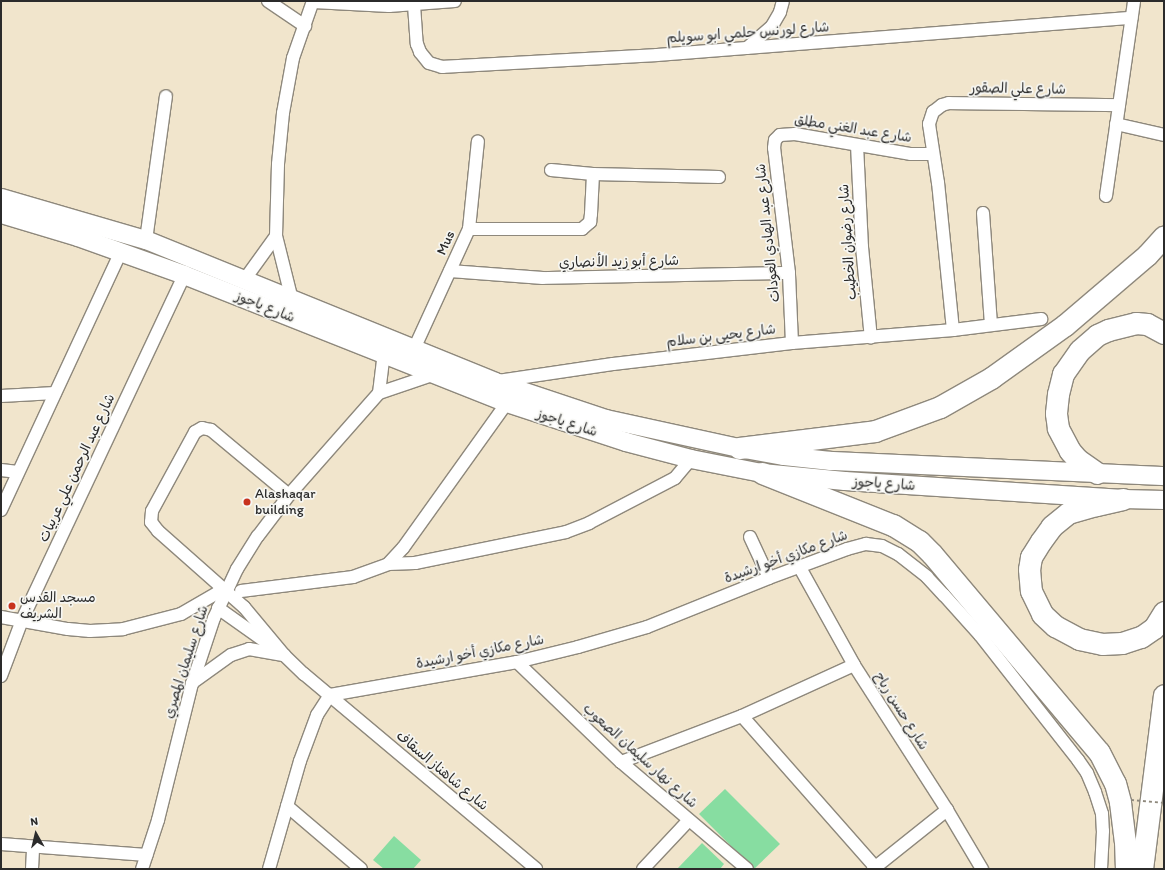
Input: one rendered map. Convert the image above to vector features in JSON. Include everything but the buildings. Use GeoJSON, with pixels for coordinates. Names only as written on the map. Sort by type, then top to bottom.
{"type":"FeatureCollection","features":[{"type":"Feature","properties":{"kind":"highway"},"geometry":{"type":"LineString","coordinates":[[738,448],[875,431],[940,407],[991,378],[1065,325],[1137,264],[1164,236]]}},
{"type":"Feature","properties":{"kind":"highway"},"geometry":{"type":"LineString","coordinates":[[1097,473],[1077,459],[1070,451],[1058,428],[1056,413],[1058,394],[1063,374],[1080,350],[1097,335],[1108,330],[1136,323],[1147,324],[1164,333]]}},
{"type":"Feature","properties":{"kind":"highway"},"geometry":{"type":"LineString","coordinates":[[762,473],[893,525],[919,541],[932,554],[1099,752],[1115,784],[1120,802],[1125,841],[1126,869]]}},
{"type":"Feature","properties":{"kind":"highway"},"geometry":{"type":"LineString","coordinates":[[1123,499],[1068,513],[1052,526],[1031,557],[1029,569],[1031,591],[1042,614],[1055,626],[1078,639],[1102,644],[1122,643],[1141,637],[1154,628],[1164,612]]}},
{"type":"Feature","properties":{"kind":"highway"},"geometry":{"type":"LineString","coordinates":[[1142,869],[1164,696]]}},
{"type":"Feature","properties":{"kind":"main road","name":"شارع ياجوز"},"geometry":{"type":"LineString","coordinates":[[1,198],[146,240],[495,382],[606,419],[738,448],[784,456],[831,461],[1164,476]]}},
{"type":"Feature","properties":{"kind":"main road","name":"شارع ياجوز"},"geometry":{"type":"LineString","coordinates":[[1,214],[49,227],[184,275],[507,403],[626,442],[691,459],[762,473],[879,484],[1123,499],[1164,500]]}},
{"type":"Feature","properties":{"kind":"street"},"geometry":{"type":"LineString","coordinates":[[268,1],[305,26]]}},
{"type":"Feature","properties":{"kind":"street"},"geometry":{"type":"LineString","coordinates":[[292,300],[276,236],[278,164],[283,113],[293,58],[313,2],[367,6],[414,5],[455,1]]}},
{"type":"Feature","properties":{"kind":"street"},"geometry":{"type":"LineString","coordinates":[[747,48],[764,36],[772,26],[780,12],[783,1]]}},
{"type":"Feature","properties":{"kind":"street"},"geometry":{"type":"LineString","coordinates":[[1106,196],[1134,1]]}},
{"type":"Feature","properties":{"kind":"street","name":"شارع لورنس حلمي ابو سويلم"},"geometry":{"type":"LineString","coordinates":[[414,5],[417,44],[420,52],[429,63],[442,67],[747,48],[1132,18]]}},
{"type":"Feature","properties":{"kind":"street"},"geometry":{"type":"LineString","coordinates":[[146,240],[166,96]]}},
{"type":"Feature","properties":{"kind":"street","name":"شارع علي الصقور"},"geometry":{"type":"LineString","coordinates":[[933,154],[929,124],[933,112],[942,105],[949,103],[1119,105]]}},
{"type":"Feature","properties":{"kind":"street"},"geometry":{"type":"LineString","coordinates":[[1116,124],[1164,135]]}},
{"type":"Feature","properties":{"kind":"street","name":"شارع عبد الغني مطلق"},"geometry":{"type":"LineString","coordinates":[[774,144],[777,137],[790,134],[911,154],[933,154]]}},
{"type":"Feature","properties":{"kind":"street","name":"Mus"},"geometry":{"type":"LineString","coordinates":[[414,349],[469,229],[478,141]]}},
{"type":"Feature","properties":{"kind":"street","name":"شارع عبد الهادي العودات"},"geometry":{"type":"LineString","coordinates":[[774,144],[789,273],[792,342]]}},
{"type":"Feature","properties":{"kind":"street","name":"شارع رضوان الخطيب"},"geometry":{"type":"LineString","coordinates":[[857,145],[862,247],[871,338]]}},
{"type":"Feature","properties":{"kind":"street"},"geometry":{"type":"LineString","coordinates":[[933,154],[953,330]]}},
{"type":"Feature","properties":{"kind":"street"},"geometry":{"type":"LineString","coordinates":[[551,170],[593,174],[719,177]]}},
{"type":"Feature","properties":{"kind":"street"},"geometry":{"type":"LineString","coordinates":[[469,229],[582,229],[590,222],[593,174]]}},
{"type":"Feature","properties":{"kind":"street"},"geometry":{"type":"LineString","coordinates":[[983,213],[991,325]]}},
{"type":"Feature","properties":{"kind":"street"},"geometry":{"type":"LineString","coordinates":[[245,279],[276,236]]}},
{"type":"Feature","properties":{"kind":"street"},"geometry":{"type":"LineString","coordinates":[[1,510],[121,252]]}},
{"type":"Feature","properties":{"kind":"street","name":"شارع أبو زيد الأنصاري"},"geometry":{"type":"LineString","coordinates":[[450,271],[543,278],[789,273]]}},
{"type":"Feature","properties":{"kind":"street","name":"شارع عبد الرحمن علي عربيات"},"geometry":{"type":"LineString","coordinates":[[1,676],[22,620],[184,275]]}},
{"type":"Feature","properties":{"kind":"street","name":"شارع يحيى بن سلام"},"geometry":{"type":"LineString","coordinates":[[495,382],[613,364],[792,342],[871,338],[1041,319]]}},
{"type":"Feature","properties":{"kind":"street"},"geometry":{"type":"LineString","coordinates":[[379,393],[384,354]]}},
{"type":"Feature","properties":{"kind":"street","name":"شارع سليمان المصري"},"geometry":{"type":"LineString","coordinates":[[142,869],[158,820],[192,684],[218,608],[237,569],[258,536],[289,495],[379,393],[435,374]]}},
{"type":"Feature","properties":{"kind":"street"},"geometry":{"type":"LineString","coordinates":[[1,396],[55,393]]}},
{"type":"Feature","properties":{"kind":"street"},"geometry":{"type":"LineString","coordinates":[[388,564],[403,548],[507,403]]}},
{"type":"Feature","properties":{"kind":"street"},"geometry":{"type":"LineString","coordinates":[[284,655],[244,607],[158,531],[151,522],[152,511],[195,432],[202,428],[211,430],[289,495]]}},
{"type":"Feature","properties":{"kind":"street"},"geometry":{"type":"LineString","coordinates":[[241,591],[354,577],[388,564],[415,563],[566,532],[589,523],[675,478],[691,459]]}},
{"type":"Feature","properties":{"kind":"street"},"geometry":{"type":"LineString","coordinates":[[1,470],[18,472]]}},
{"type":"Feature","properties":{"kind":"street"},"geometry":{"type":"LineString","coordinates":[[750,537],[769,578]]}},
{"type":"Feature","properties":{"kind":"street","name":"شارع مكازي أخو ارشيدة"},"geometry":{"type":"LineString","coordinates":[[330,695],[517,662],[578,647],[646,627],[800,566],[856,546],[882,546],[898,554],[927,577],[980,635],[1087,773],[1102,814],[1103,831],[1101,869]]}},
{"type":"Feature","properties":{"kind":"street","name":"شارع حسن رباح"},"geometry":{"type":"LineString","coordinates":[[800,566],[854,665],[947,810],[982,869]]}},
{"type":"Feature","properties":{"kind":"street"},"geometry":{"type":"LineString","coordinates":[[237,569],[244,607]]}},
{"type":"Feature","properties":{"kind":"street"},"geometry":{"type":"LineString","coordinates":[[1,617],[68,629],[90,631],[123,629],[181,614],[217,593],[226,591]]}},
{"type":"Feature","properties":{"kind":"street"},"geometry":{"type":"LineString","coordinates":[[218,608],[284,655]]}},
{"type":"Feature","properties":{"kind":"street"},"geometry":{"type":"LineString","coordinates":[[192,684],[218,663],[231,655],[249,649],[284,655]]}},
{"type":"Feature","properties":{"kind":"street","name":"شارع شاهناز السقاف"},"geometry":{"type":"LineString","coordinates":[[284,655],[395,752],[536,869]]}},
{"type":"Feature","properties":{"kind":"street","name":"شارع نهار سليمان الصعوب"},"geometry":{"type":"LineString","coordinates":[[517,662],[621,762],[747,869]]}},
{"type":"Feature","properties":{"kind":"street"},"geometry":{"type":"LineString","coordinates":[[621,762],[742,716],[854,665]]}},
{"type":"Feature","properties":{"kind":"street"},"geometry":{"type":"LineString","coordinates":[[269,869],[300,761],[317,716],[330,695]]}},
{"type":"Feature","properties":{"kind":"street"},"geometry":{"type":"LineString","coordinates":[[742,716],[874,868],[947,810]]}},
{"type":"Feature","properties":{"kind":"street"},"geometry":{"type":"LineString","coordinates":[[287,806],[361,869]]}},
{"type":"Feature","properties":{"kind":"street"},"geometry":{"type":"LineString","coordinates":[[644,869],[688,820]]}},
{"type":"Feature","properties":{"kind":"street"},"geometry":{"type":"LineString","coordinates":[[1,844],[33,848],[147,855]]}},
{"type":"Feature","properties":{"kind":"street"},"geometry":{"type":"LineString","coordinates":[[32,869],[33,848]]}},
{"type":"Feature","properties":{"kind":"path"},"geometry":{"type":"LineString","coordinates":[[1131,800],[1164,803]]}},
{"type":"Feature","properties":{"kind":"green space"},"geometry":{"type":"Polygon","coordinates":[[[725,789],[780,844],[754,869],[699,814],[725,789]]]}},
{"type":"Feature","properties":{"kind":"green space"},"geometry":{"type":"Polygon","coordinates":[[[394,836],[421,860],[413,869],[384,869],[373,860],[394,836]]]}},
{"type":"Feature","properties":{"kind":"green space"},"geometry":{"type":"Polygon","coordinates":[[[702,843],[724,864],[720,869],[677,869],[702,843]]]}},
{"type":"Feature","properties":{"kind":"place","name":"Alashaqar building"},"geometry":{"type":"Point","coordinates":[247,502]}},
{"type":"Feature","properties":{"kind":"place","name":"مسجد القدس الشريف"},"geometry":{"type":"Point","coordinates":[12,606]}}]}
